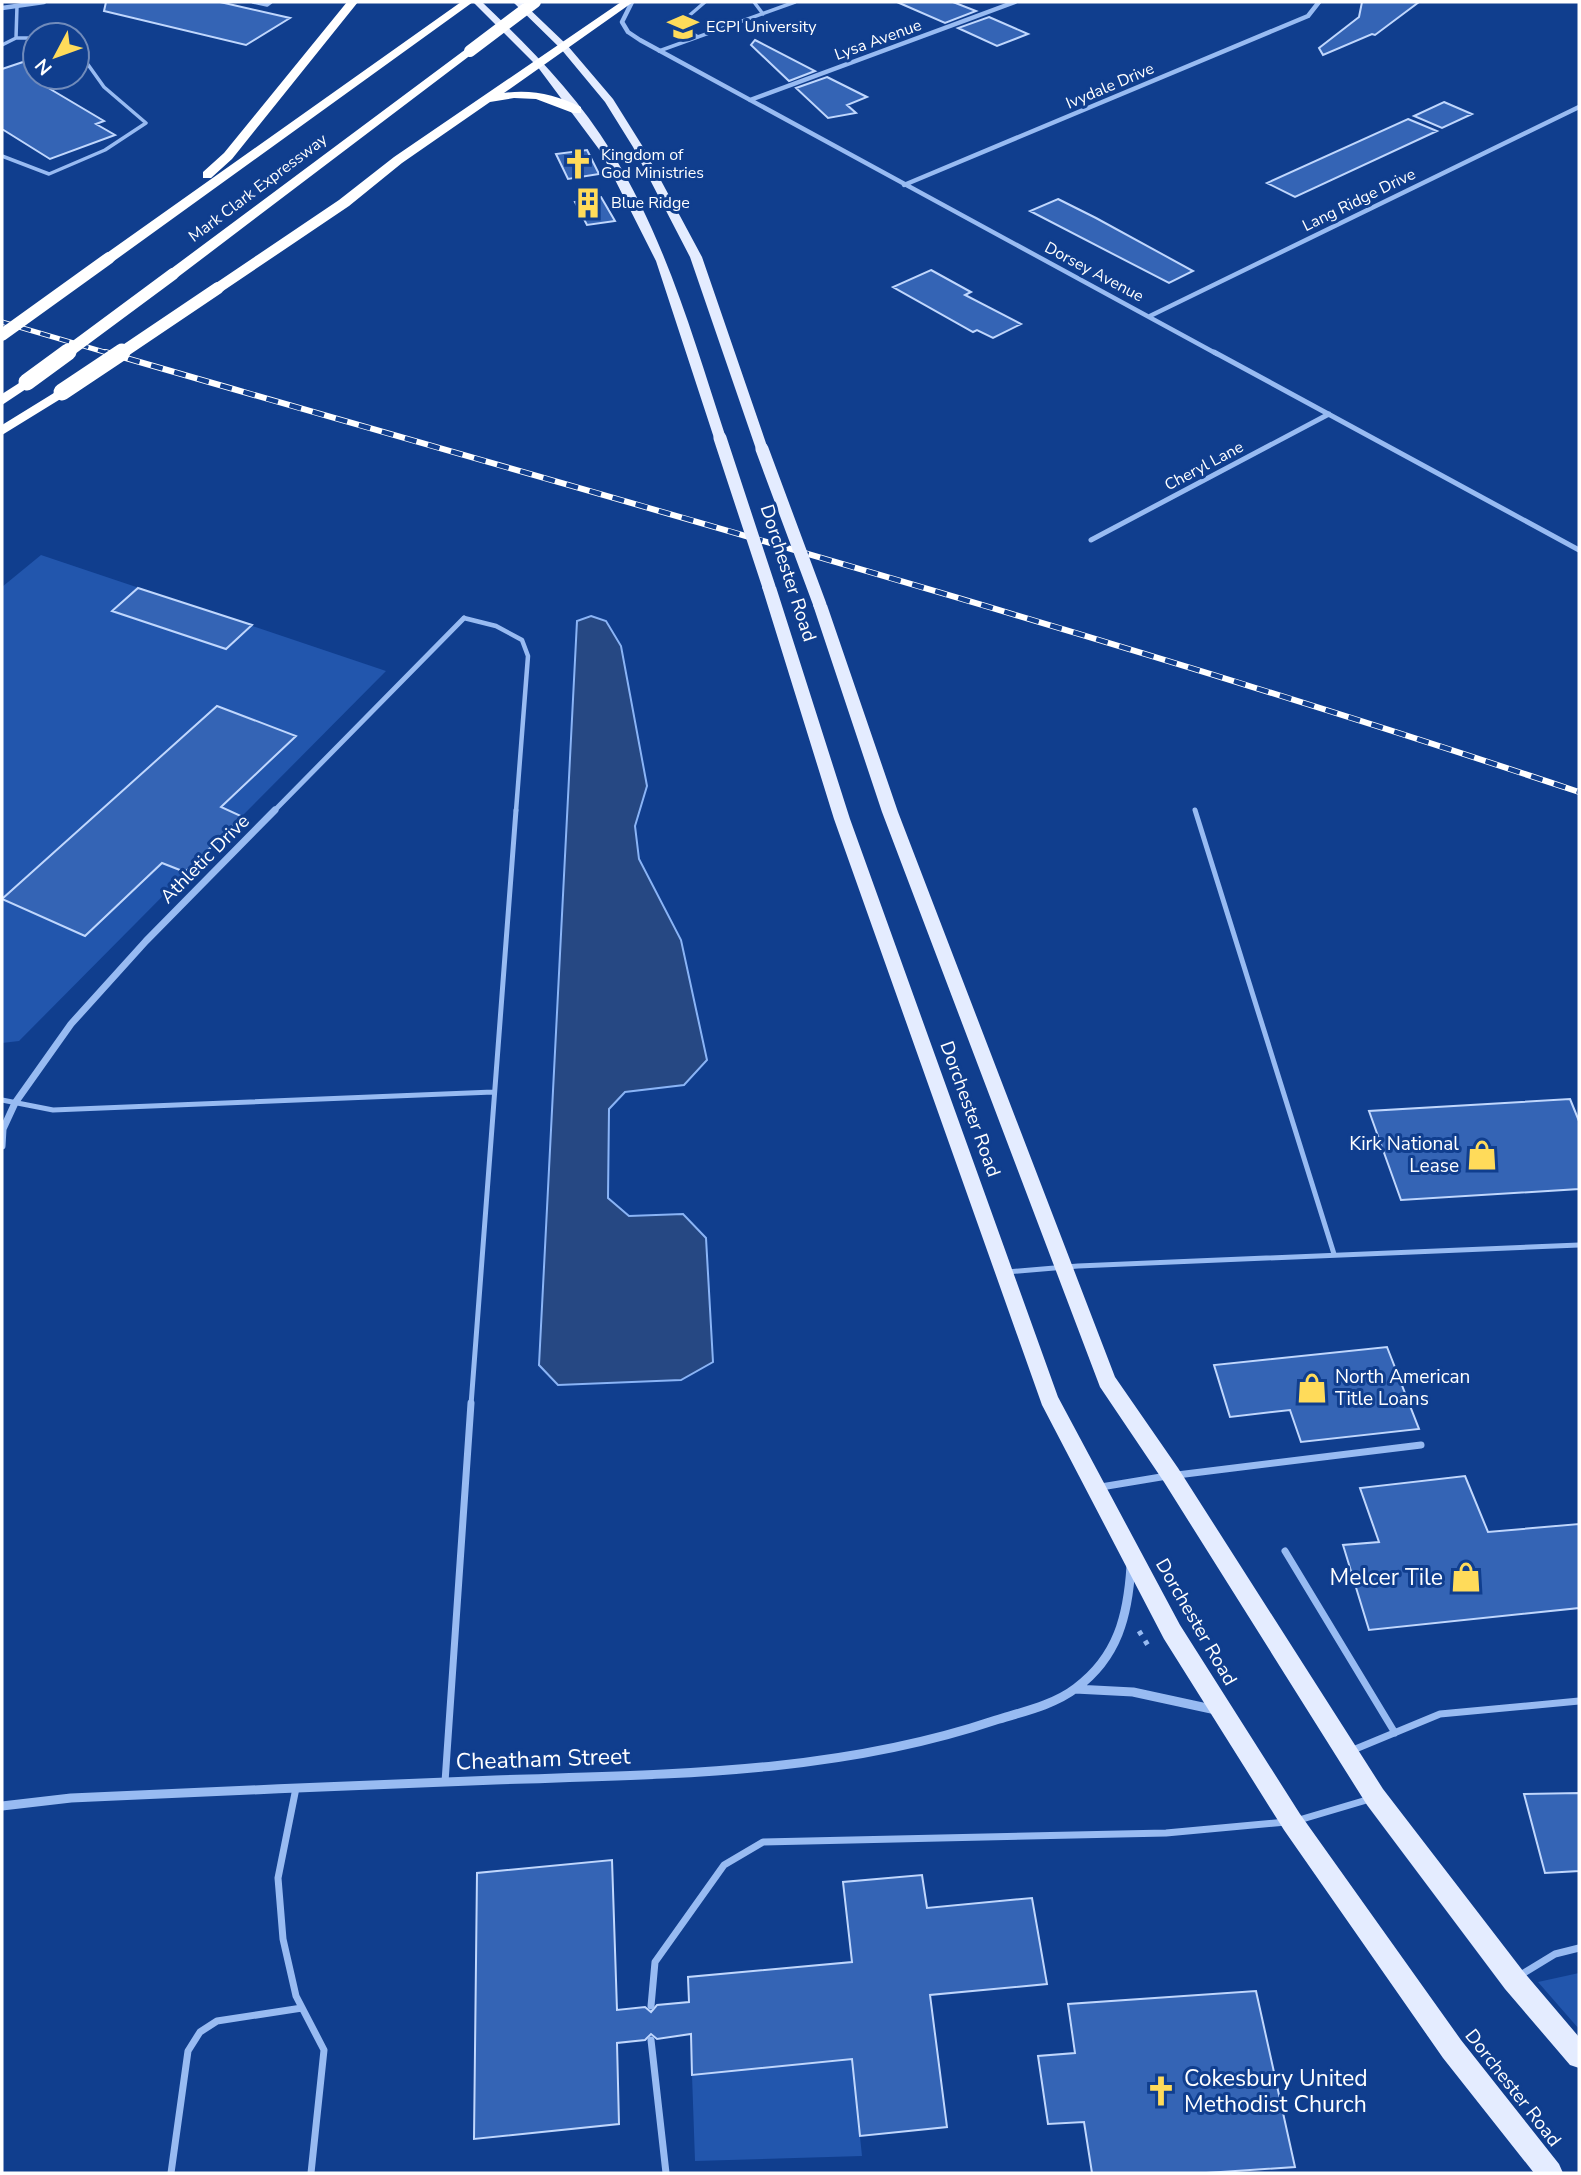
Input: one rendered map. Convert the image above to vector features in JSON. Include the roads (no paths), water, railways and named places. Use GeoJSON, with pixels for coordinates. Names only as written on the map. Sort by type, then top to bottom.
{"type":"FeatureCollection","features":[{"type":"Feature","properties":{"kind":"highway"},"geometry":{"type":"LineString","coordinates":[[109,258],[228,156],[352,2]]}},
{"type":"Feature","properties":{"kind":"highway","name":"Mark Clark Expressway"},"geometry":{"type":"LineString","coordinates":[[2,335],[468,2]]}},
{"type":"Feature","properties":{"kind":"highway","name":"Mark Clark Expressway"},"geometry":{"type":"LineString","coordinates":[[2,401],[535,2]]}},
{"type":"Feature","properties":{"kind":"highway"},"geometry":{"type":"LineString","coordinates":[[2,431],[344,203],[398,160],[630,2]]}},
{"type":"Feature","properties":{"kind":"highway"},"geometry":{"type":"LineString","coordinates":[[480,103],[501,96],[529,94],[559,100],[577,110]]}},
{"type":"Feature","properties":{"kind":"main road","name":"Dorchester Road"},"geometry":{"type":"LineString","coordinates":[[477,2],[540,64],[577,110],[606,151],[662,261],[842,819],[1049,1399],[1172,1632],[1292,1822],[1452,2049],[1550,2173]]}},
{"type":"Feature","properties":{"kind":"main road","name":"Dorchester Road"},"geometry":{"type":"LineString","coordinates":[[517,2],[564,47],[609,101],[696,257],[762,449],[820,605],[890,812],[1107,1381],[1171,1475],[1375,1797],[1514,1980],[1579,2056]]}},
{"type":"Feature","properties":{"kind":"street"},"geometry":{"type":"LineString","coordinates":[[2,8],[44,2]]}},
{"type":"Feature","properties":{"kind":"street","name":"Dorsey Avenue"},"geometry":{"type":"LineString","coordinates":[[630,2],[622,22],[628,32],[659,51],[1579,550]]}},
{"type":"Feature","properties":{"kind":"street","name":"Lysa Avenue"},"geometry":{"type":"LineString","coordinates":[[750,100],[1015,2]]}},
{"type":"Feature","properties":{"kind":"street","name":"Ivydale Drive"},"geometry":{"type":"LineString","coordinates":[[904,185],[1308,16],[1319,2]]}},
{"type":"Feature","properties":{"kind":"street","name":"Lang Ridge Drive"},"geometry":{"type":"LineString","coordinates":[[1150,316],[1579,107]]}},
{"type":"Feature","properties":{"kind":"street","name":"Cheryl Lane"},"geometry":{"type":"LineString","coordinates":[[1091,540],[1329,414]]}},
{"type":"Feature","properties":{"kind":"street","name":"Athletic Drive"},"geometry":{"type":"LineString","coordinates":[[2,1146],[3,1129],[15,1103],[71,1024],[146,941],[464,618]]}},
{"type":"Feature","properties":{"kind":"street","name":"Cheatham Street"},"geometry":{"type":"LineString","coordinates":[[2,1806],[71,1798],[729,1770],[838,1759],[906,1747],[982,1727],[1075,1689],[1112,1654],[1129,1603],[1131,1555]]}},
{"type":"Feature","properties":{"kind":"street","name":"Cheatham Street"},"geometry":{"type":"LineString","coordinates":[[1075,1689],[1133,1692],[1223,1711]]}},
{"type":"Feature","properties":{"kind":"lane"},"geometry":{"type":"LineString","coordinates":[[253,2],[267,5],[271,2]]}},
{"type":"Feature","properties":{"kind":"lane"},"geometry":{"type":"LineString","coordinates":[[698,37],[685,29],[684,20],[705,2]]}},
{"type":"Feature","properties":{"kind":"lane"},"geometry":{"type":"LineString","coordinates":[[754,2],[763,14]]}},
{"type":"Feature","properties":{"kind":"lane"},"geometry":{"type":"LineString","coordinates":[[659,51],[795,2]]}},
{"type":"Feature","properties":{"kind":"lane"},"geometry":{"type":"LineString","coordinates":[[16,38],[17,6]]}},
{"type":"Feature","properties":{"kind":"lane"},"geometry":{"type":"LineString","coordinates":[[2,45],[21,38]]}},
{"type":"Feature","properties":{"kind":"lane"},"geometry":{"type":"LineString","coordinates":[[2,156],[50,174],[105,150],[146,122],[104,87],[91,69]]}},
{"type":"Feature","properties":{"kind":"lane"},"geometry":{"type":"LineString","coordinates":[[445,1782],[493,1092],[528,656],[522,640],[496,626],[464,618]]}},
{"type":"Feature","properties":{"kind":"lane"},"geometry":{"type":"LineString","coordinates":[[1195,810],[1334,1254]]}},
{"type":"Feature","properties":{"kind":"lane"},"geometry":{"type":"LineString","coordinates":[[2,1100],[53,1110],[493,1092]]}},
{"type":"Feature","properties":{"kind":"lane"},"geometry":{"type":"LineString","coordinates":[[1003,1272],[1063,1266],[1579,1245]]}},
{"type":"Feature","properties":{"kind":"lane"},"geometry":{"type":"LineString","coordinates":[[1096,1488],[1171,1475],[1421,1445]]}},
{"type":"Feature","properties":{"kind":"lane"},"geometry":{"type":"LineString","coordinates":[[1284,1551],[1395,1733]]}},
{"type":"Feature","properties":{"kind":"lane"},"geometry":{"type":"LineString","coordinates":[[1346,1753],[1440,1714],[1579,1701]]}},
{"type":"Feature","properties":{"kind":"lane"},"geometry":{"type":"LineString","coordinates":[[296,1788],[278,1878],[283,1939],[296,1996],[324,2050],[311,2173]]}},
{"type":"Feature","properties":{"kind":"lane"},"geometry":{"type":"LineString","coordinates":[[651,2006],[655,1962],[723,1865],[763,1842],[1166,1833],[1292,1822],[1375,1797]]}},
{"type":"Feature","properties":{"kind":"lane"},"geometry":{"type":"LineString","coordinates":[[1514,1980],[1536,1964],[1567,1948],[1579,1948]]}},
{"type":"Feature","properties":{"kind":"lane"},"geometry":{"type":"LineString","coordinates":[[171,2173],[188,2051],[200,2032],[217,2021],[302,2008]]}},
{"type":"Feature","properties":{"kind":"lane"},"geometry":{"type":"LineString","coordinates":[[651,2040],[666,2173]]}},
{"type":"Feature","properties":{"kind":"railway"},"geometry":{"type":"LineString","coordinates":[[2,322],[111,354]]}},
{"type":"Feature","properties":{"kind":"railway"},"geometry":{"type":"LineString","coordinates":[[105,352],[1029,619],[1396,732],[1579,792]]}},
{"type":"Feature","properties":{"kind":"place","name":"ECPI University"},"geometry":{"type":"Point","coordinates":[683,27]}},
{"type":"Feature","properties":{"kind":"place","name":"Kingdom of God Ministries"},"geometry":{"type":"Point","coordinates":[578,164]}},
{"type":"Feature","properties":{"kind":"place","name":"Blue Ridge"},"geometry":{"type":"Point","coordinates":[588,203]}},
{"type":"Feature","properties":{"kind":"place","name":"Kirk National Lease"},"geometry":{"type":"Point","coordinates":[1482,1155]}},
{"type":"Feature","properties":{"kind":"place","name":"North American Title Loans"},"geometry":{"type":"Point","coordinates":[1312,1388]}},
{"type":"Feature","properties":{"kind":"place","name":"Melcer Tile"},"geometry":{"type":"Point","coordinates":[1466,1577]}},
{"type":"Feature","properties":{"kind":"place","name":"Cokesbury United Methodist Church"},"geometry":{"type":"Point","coordinates":[1161,2091]}}]}
